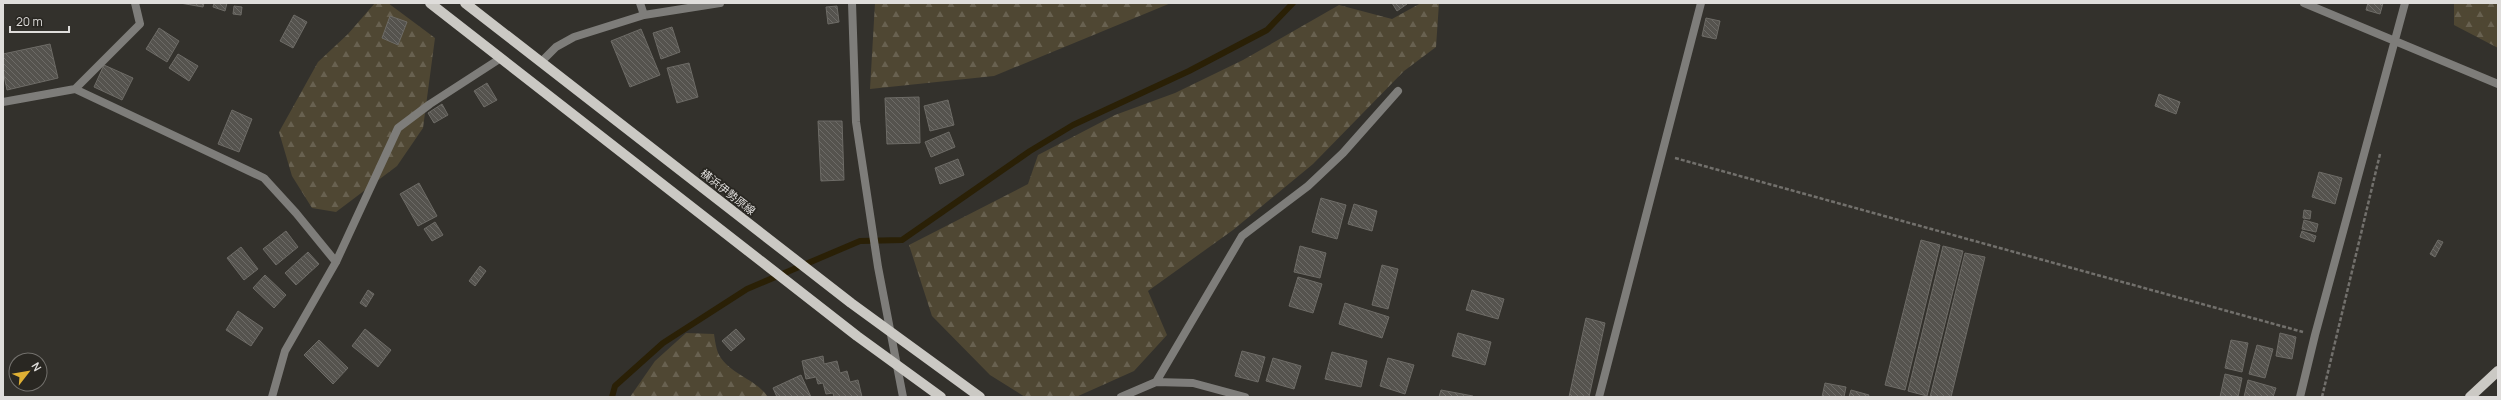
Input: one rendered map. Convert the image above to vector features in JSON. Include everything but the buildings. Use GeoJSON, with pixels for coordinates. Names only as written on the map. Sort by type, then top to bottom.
{"type":"FeatureCollection","features":[{"type":"Feature","properties":{"kind":"main road"},"geometry":{"type":"LineString","coordinates":[[430,3],[896,364],[941,397]]}},
{"type":"Feature","properties":{"kind":"main road","name":"横浜伊勢原線"},"geometry":{"type":"LineString","coordinates":[[465,3],[889,330],[980,397]]}},
{"type":"Feature","properties":{"kind":"main road"},"geometry":{"type":"LineString","coordinates":[[2470,397],[2498,371]]}},
{"type":"Feature","properties":{"kind":"street"},"geometry":{"type":"LineString","coordinates":[[3,102],[75,89],[140,24],[134,3]]}},
{"type":"Feature","properties":{"kind":"street"},"geometry":{"type":"LineString","coordinates":[[640,3],[644,14]]}},
{"type":"Feature","properties":{"kind":"street"},"geometry":{"type":"LineString","coordinates":[[540,62],[556,47],[574,37],[644,14],[720,3]]}},
{"type":"Feature","properties":{"kind":"street"},"geometry":{"type":"LineString","coordinates":[[852,3],[856,122],[889,330],[903,397]]}},
{"type":"Feature","properties":{"kind":"street"},"geometry":{"type":"LineString","coordinates":[[1599,397],[1663,155],[1701,3]]}},
{"type":"Feature","properties":{"kind":"street"},"geometry":{"type":"LineString","coordinates":[[2304,3],[2498,84]]}},
{"type":"Feature","properties":{"kind":"street"},"geometry":{"type":"LineString","coordinates":[[2300,397],[2315,335],[2405,3]]}},
{"type":"Feature","properties":{"kind":"street"},"geometry":{"type":"LineString","coordinates":[[272,397],[286,351],[336,262],[398,128],[430,104],[501,58]]}},
{"type":"Feature","properties":{"kind":"street"},"geometry":{"type":"LineString","coordinates":[[75,89],[264,178],[296,213],[336,262]]}},
{"type":"Feature","properties":{"kind":"street"},"geometry":{"type":"LineString","coordinates":[[1156,382],[1242,236],[1308,186],[1342,153],[1398,91]]}},
{"type":"Feature","properties":{"kind":"street"},"geometry":{"type":"LineString","coordinates":[[1120,397],[1156,382],[1193,383],[1245,397]]}},
{"type":"Feature","properties":{"kind":"path"},"geometry":{"type":"LineString","coordinates":[[2322,397],[2381,152]]}},
{"type":"Feature","properties":{"kind":"path"},"geometry":{"type":"LineString","coordinates":[[1663,155],[2315,335]]}},
{"type":"Feature","properties":{"kind":"green space"},"geometry":{"type":"Polygon","coordinates":[[[375,3],[388,3],[435,38],[423,128],[397,166],[336,212],[312,208],[292,176],[279,132],[318,62],[348,34],[375,3]]]}},
{"type":"Feature","properties":{"kind":"green space"},"geometry":{"type":"Polygon","coordinates":[[[875,3],[1171,3],[994,76],[870,89],[875,3]]]}},
{"type":"Feature","properties":{"kind":"green space"},"geometry":{"type":"Polygon","coordinates":[[[1421,3],[1439,3],[1436,47],[1404,71],[1313,164],[1233,230],[1148,291],[1167,335],[1134,371],[1076,397],[1025,397],[990,375],[932,316],[909,245],[1028,184],[1038,155],[1115,115],[1175,93],[1243,60],[1339,5],[1392,19],[1421,3]]]}},
{"type":"Feature","properties":{"kind":"green space"},"geometry":{"type":"Polygon","coordinates":[[[2454,3],[2498,3],[2498,48],[2454,25],[2454,3]]]}},
{"type":"Feature","properties":{"kind":"green space"},"geometry":{"type":"Polygon","coordinates":[[[686,333],[714,334],[718,353],[724,362],[757,386],[768,397],[630,397],[655,361],[686,333]]]}},
{"type":"Feature","properties":{"kind":"waterway"},"geometry":{"type":"LineString","coordinates":[[612,397],[615,386],[663,343],[747,289],[860,241],[902,240],[1030,151],[1073,125],[1189,71],[1267,30],[1293,3]]}}]}
